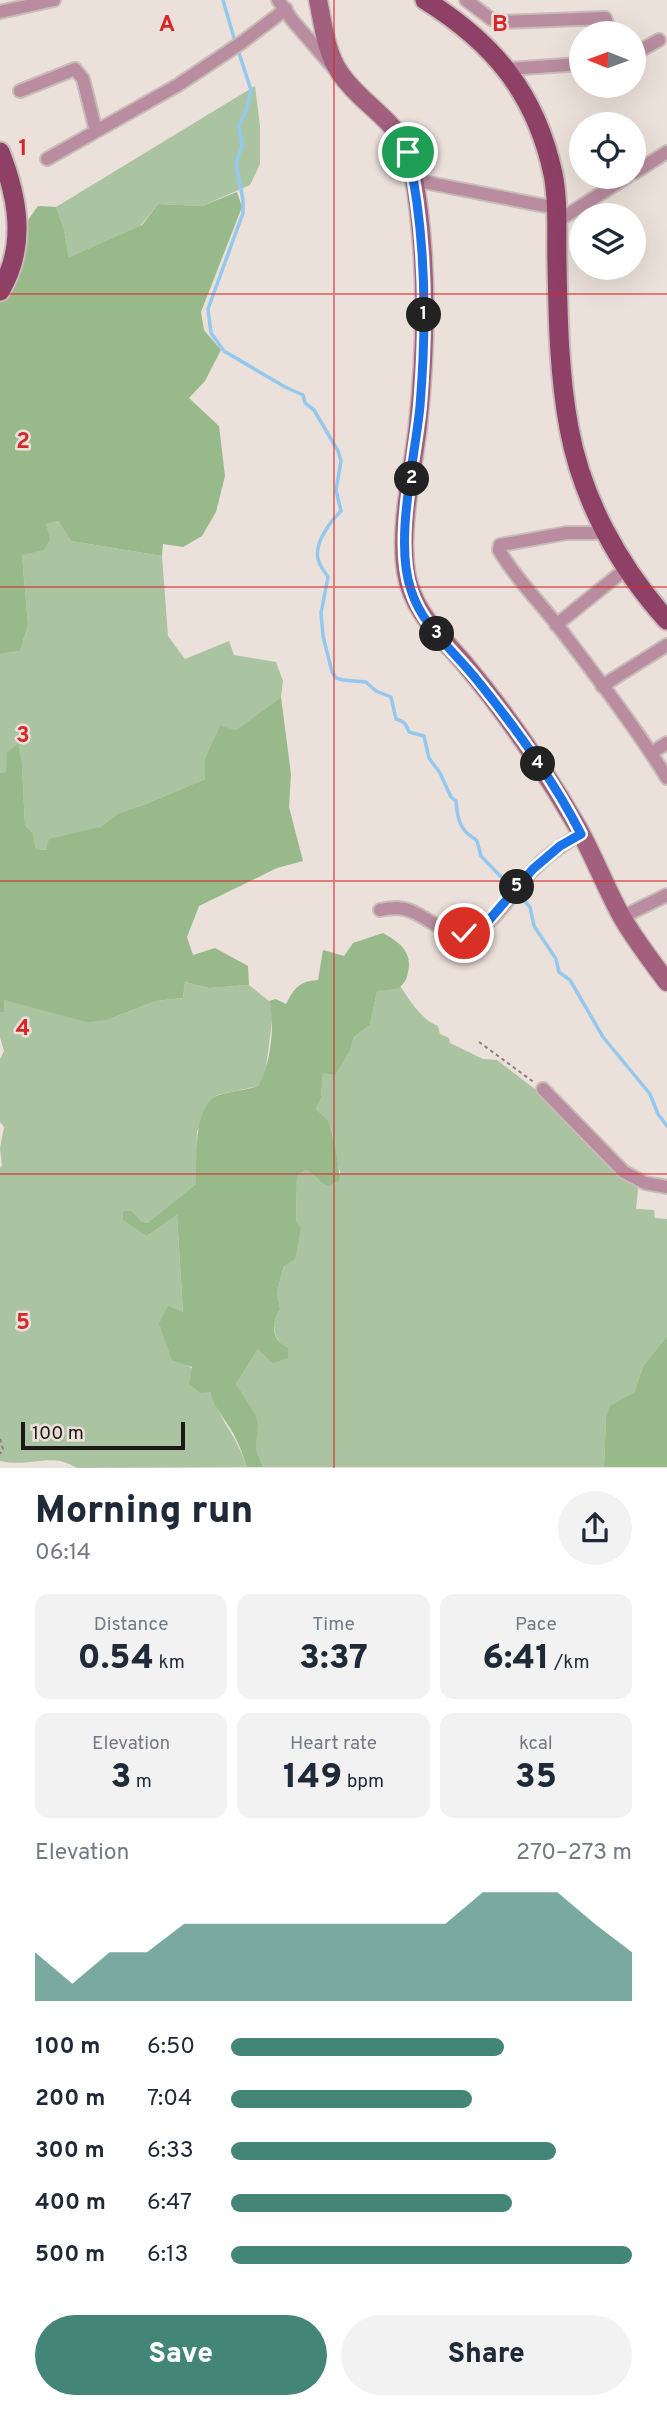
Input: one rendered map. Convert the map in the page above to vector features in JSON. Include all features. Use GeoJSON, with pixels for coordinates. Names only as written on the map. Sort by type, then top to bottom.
{"type":"FeatureCollection","features":[{"type":"Feature","properties":{"kind":"main road"},"geometry":{"type":"LineString","coordinates":[[318,0],[329,50],[341,76],[404,140],[414,180],[424,284],[424,333],[419,415],[405,525],[406,574],[418,608],[464,664],[550,782],[581,834],[622,917],[667,982]]}},
{"type":"Feature","properties":{"kind":"main road"},"geometry":{"type":"LineString","coordinates":[[425,0],[461,23],[508,69],[531,108],[543,138],[553,177],[559,354],[569,429],[586,489],[606,533],[627,568],[667,620]]}},
{"type":"Feature","properties":{"kind":"main road"},"geometry":{"type":"LineString","coordinates":[[0,152],[12,183],[17,230],[16,254],[0,291]]}},
{"type":"Feature","properties":{"kind":"street"},"geometry":{"type":"LineString","coordinates":[[0,12],[54,0]]}},
{"type":"Feature","properties":{"kind":"street"},"geometry":{"type":"LineString","coordinates":[[466,0],[491,19],[503,22],[605,18],[606,21]]}},
{"type":"Feature","properties":{"kind":"street"},"geometry":{"type":"LineString","coordinates":[[47,159],[178,85],[241,43],[282,4],[293,21],[341,76]]}},
{"type":"Feature","properties":{"kind":"street"},"geometry":{"type":"LineString","coordinates":[[646,47],[659,40]]}},
{"type":"Feature","properties":{"kind":"street"},"geometry":{"type":"LineString","coordinates":[[508,69],[569,65]]}},
{"type":"Feature","properties":{"kind":"street"},"geometry":{"type":"LineString","coordinates":[[20,91],[75,69],[83,79],[96,131]]}},
{"type":"Feature","properties":{"kind":"street"},"geometry":{"type":"LineString","coordinates":[[646,165],[667,152]]}},
{"type":"Feature","properties":{"kind":"street"},"geometry":{"type":"LineString","coordinates":[[414,180],[556,215],[605,189]]}},
{"type":"Feature","properties":{"kind":"street"},"geometry":{"type":"LineString","coordinates":[[606,533],[567,533],[500,545],[499,550],[509,567],[602,686],[667,778]]}},
{"type":"Feature","properties":{"kind":"street"},"geometry":{"type":"LineString","coordinates":[[556,625],[627,568]]}},
{"type":"Feature","properties":{"kind":"street"},"geometry":{"type":"LineString","coordinates":[[602,686],[667,645]]}},
{"type":"Feature","properties":{"kind":"street"},"geometry":{"type":"LineString","coordinates":[[651,753],[667,743]]}},
{"type":"Feature","properties":{"kind":"street"},"geometry":{"type":"LineString","coordinates":[[380,909],[397,908],[408,911],[441,929],[453,932],[474,931],[493,918],[533,869],[560,846],[581,834]]}},
{"type":"Feature","properties":{"kind":"street"},"geometry":{"type":"LineString","coordinates":[[622,917],[667,895]]}},
{"type":"Feature","properties":{"kind":"street"},"geometry":{"type":"LineString","coordinates":[[543,1089],[624,1172],[645,1183],[667,1187]]}},
{"type":"Feature","properties":{"kind":"path"},"geometry":{"type":"LineString","coordinates":[[479,1042],[543,1089]]}},
{"type":"Feature","properties":{"kind":"path"},"geometry":{"type":"LineString","coordinates":[[0,1439],[3,1449],[0,1454]]}},
{"type":"Feature","properties":{"kind":"green space"},"geometry":{"type":"Polygon","coordinates":[[[255,86],[260,126],[260,164],[250,185],[202,206],[158,204],[140,226],[69,257],[64,229],[56,207],[255,86]]]}},
{"type":"Feature","properties":{"kind":"green space"},"geometry":{"type":"Polygon","coordinates":[[[237,192],[242,207],[201,312],[204,330],[221,350],[205,381],[189,398],[219,426],[225,476],[216,512],[202,536],[183,547],[163,544],[162,556],[71,541],[58,521],[46,524],[50,539],[44,550],[22,555],[28,625],[20,651],[0,654],[0,302],[23,227],[38,206],[56,207],[64,229],[69,257],[142,225],[158,204],[202,206],[237,192]]]}},
{"type":"Feature","properties":{"kind":"green space"},"geometry":{"type":"Polygon","coordinates":[[[58,521],[71,541],[162,556],[168,636],[185,659],[229,641],[234,655],[276,662],[283,681],[281,697],[236,730],[205,759],[205,779],[119,813],[100,827],[47,850],[36,849],[33,833],[25,825],[22,765],[0,773],[0,654],[20,651],[28,625],[22,555],[45,524],[58,521]]]}},
{"type":"Feature","properties":{"kind":"green space"},"geometry":{"type":"Polygon","coordinates":[[[281,697],[291,774],[289,807],[303,861],[277,868],[199,906],[187,937],[193,955],[215,948],[248,966],[249,985],[209,988],[185,982],[183,998],[156,1001],[107,1020],[87,1022],[4,1000],[4,1012],[0,1012],[0,773],[6,772],[7,752],[18,744],[22,765],[25,825],[33,833],[36,849],[46,850],[49,839],[100,827],[119,813],[205,779],[205,759],[220,726],[236,730],[281,697]]]}},
{"type":"Feature","properties":{"kind":"green space"},"geometry":{"type":"Polygon","coordinates":[[[383,933],[407,953],[408,974],[400,987],[377,991],[370,1025],[354,1037],[350,1050],[335,1075],[323,1073],[321,1098],[316,1109],[330,1126],[338,1161],[339,1181],[329,1186],[306,1170],[297,1176],[296,1222],[301,1228],[295,1259],[284,1266],[277,1292],[280,1309],[274,1325],[278,1340],[288,1348],[288,1358],[273,1363],[258,1349],[236,1384],[255,1414],[258,1424],[256,1449],[263,1467],[247,1467],[240,1447],[210,1392],[201,1393],[189,1384],[192,1367],[172,1360],[159,1324],[168,1306],[183,1312],[177,1215],[147,1236],[123,1220],[123,1211],[132,1211],[141,1221],[147,1223],[196,1184],[198,1134],[204,1110],[210,1101],[219,1095],[258,1086],[266,1068],[272,1032],[269,1001],[276,999],[286,1004],[298,987],[318,980],[323,950],[344,956],[353,943],[383,933]]]}},
{"type":"Feature","properties":{"kind":"green space"},"geometry":{"type":"Polygon","coordinates":[[[185,982],[209,988],[249,985],[269,1001],[273,1013],[265,1075],[258,1086],[217,1095],[197,1131],[196,1184],[147,1223],[141,1221],[132,1211],[147,1236],[177,1215],[183,1313],[181,1362],[190,1367],[204,1382],[247,1467],[77,1468],[49,1460],[22,1463],[0,1461],[0,1148],[4,1127],[0,1122],[0,1059],[4,1051],[0,1037],[0,1012],[4,1011],[4,1000],[107,1020],[156,1001],[183,998],[185,982]]]}},
{"type":"Feature","properties":{"kind":"green space"},"geometry":{"type":"Polygon","coordinates":[[[400,986],[417,1009],[438,1026],[440,1034],[449,1038],[450,1043],[483,1059],[497,1060],[540,1093],[638,1189],[636,1209],[654,1210],[655,1218],[667,1219],[667,1336],[643,1366],[634,1393],[606,1418],[604,1467],[263,1467],[256,1449],[257,1426],[236,1384],[258,1349],[281,1344],[274,1327],[280,1309],[277,1292],[296,1223],[297,1176],[306,1170],[341,1174],[331,1128],[316,1109],[321,1098],[323,1072],[350,1050],[354,1037],[370,1025],[377,991],[400,986]]]}},
{"type":"Feature","properties":{"kind":"green space"},"geometry":{"type":"Polygon","coordinates":[[[667,1336],[667,1467],[604,1467],[606,1418],[610,1406],[634,1393],[643,1366],[667,1336]]]}},
{"type":"Feature","properties":{"kind":"waterway"},"geometry":{"type":"LineString","coordinates":[[223,0],[234,38]]}},
{"type":"Feature","properties":{"kind":"waterway"},"geometry":{"type":"LineString","coordinates":[[239,53],[251,90],[239,125],[242,146],[236,163],[243,213],[208,309],[211,333],[224,351],[303,395],[305,403],[314,410],[338,451],[341,461],[336,490],[341,511],[323,534],[317,555],[328,577],[321,613],[323,636],[332,672],[336,678],[366,682],[376,691],[391,697],[396,719],[404,723],[409,732],[424,736],[429,758],[440,773],[451,797],[456,801],[462,827],[477,841],[481,856],[512,888]]}},
{"type":"Feature","properties":{"kind":"waterway"},"geometry":{"type":"LineString","coordinates":[[520,896],[530,907],[534,926],[556,959],[559,972],[570,980],[603,1037],[650,1094],[658,1114],[667,1126]]}},
{"type":"Feature","properties":{"kind":"route"},"geometry":{"type":"LineString","coordinates":[[408,152],[414,180],[424,284],[424,333],[420,404],[405,525],[406,574],[411,592],[427,622],[464,664],[511,726],[550,782],[581,834],[560,846],[533,869],[484,926],[464,933]]}}]}
